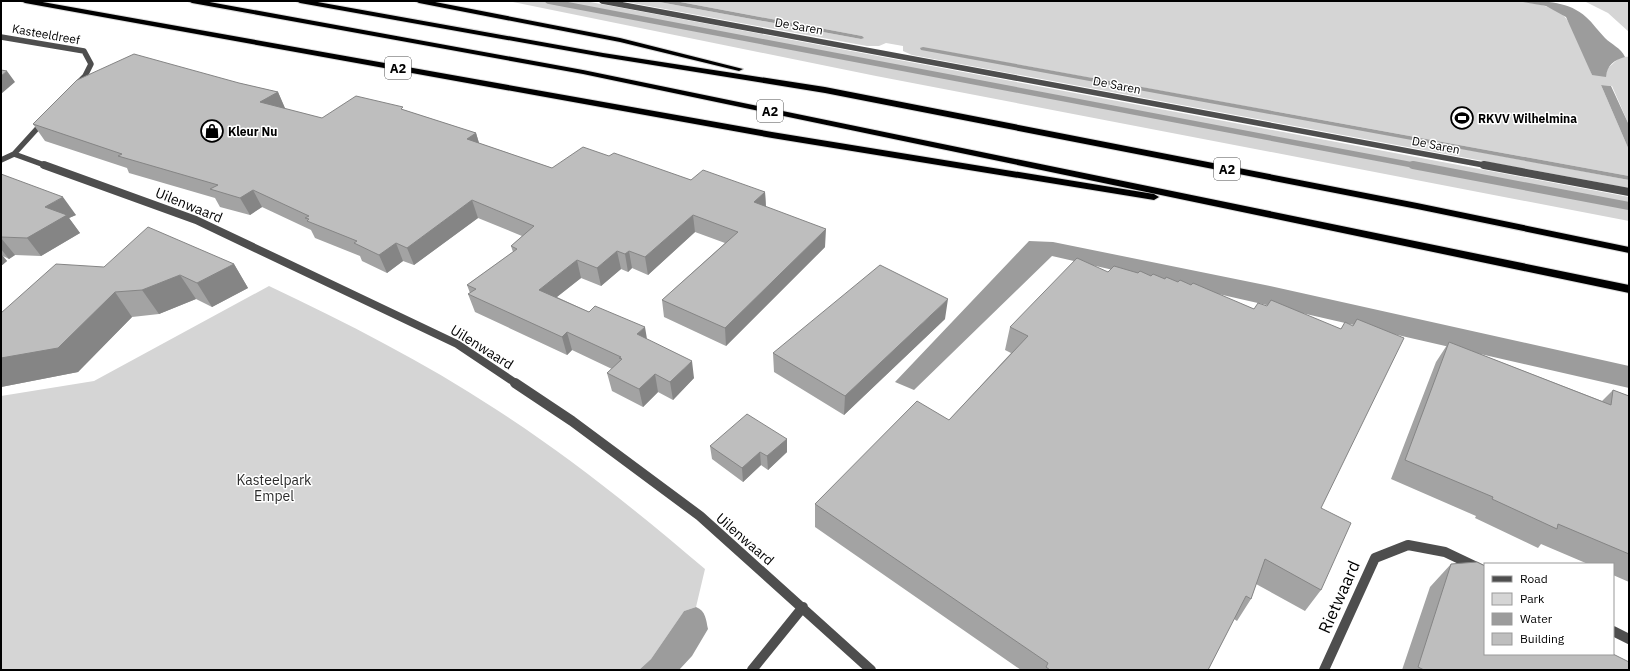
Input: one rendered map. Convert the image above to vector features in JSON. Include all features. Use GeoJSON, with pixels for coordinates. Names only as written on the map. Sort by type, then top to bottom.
{"type":"FeatureCollection","features":[{"type":"Feature","properties":{"kind":"highway","name":"A2"},"geometry":{"type":"LineString","coordinates":[[25,1],[772,135],[1346,229]]}},
{"type":"Feature","properties":{"kind":"highway","name":"A2"},"geometry":{"type":"LineString","coordinates":[[192,1],[583,72],[1346,229],[1629,289]]}},
{"type":"Feature","properties":{"kind":"highway","name":"A2"},"geometry":{"type":"LineString","coordinates":[[300,1],[603,55],[826,90],[1417,206],[1629,250]]}},
{"type":"Feature","properties":{"kind":"highway","name":"A2"},"geometry":{"type":"LineString","coordinates":[[419,1],[620,40],[826,90]]}},
{"type":"Feature","properties":{"kind":"street","name":"De Saren"},"geometry":{"type":"LineString","coordinates":[[602,1],[1629,192]]}},
{"type":"Feature","properties":{"kind":"street","name":"Kasteeldreef"},"geometry":{"type":"LineString","coordinates":[[1,37],[84,51],[91,64],[85,76],[75,87]]}},
{"type":"Feature","properties":{"kind":"street"},"geometry":{"type":"LineString","coordinates":[[1,160],[14,154],[50,115]]}},
{"type":"Feature","properties":{"kind":"street","name":"Uilenwaard"},"geometry":{"type":"LineString","coordinates":[[14,154],[196,220],[457,344],[572,421],[700,516],[803,607],[871,670]]}},
{"type":"Feature","properties":{"kind":"street","name":"Rietwaard"},"geometry":{"type":"LineString","coordinates":[[1324,670],[1375,558],[1408,545],[1445,552],[1484,571]]}},
{"type":"Feature","properties":{"kind":"street"},"geometry":{"type":"LineString","coordinates":[[752,670],[803,607]]}},
{"type":"Feature","properties":{"kind":"street"},"geometry":{"type":"LineString","coordinates":[[1614,631],[1629,638]]}},
{"type":"Feature","properties":{"kind":"green space"},"geometry":{"type":"Polygon","coordinates":[[[508,1],[585,1],[1629,197],[1629,221],[876,76],[508,1]]]}},
{"type":"Feature","properties":{"kind":"green space","name":"RKVV Wilhelmina"},"geometry":{"type":"Polygon","coordinates":[[[621,1],[654,1],[861,39],[862,36],[675,1],[1517,1],[1546,6],[1562,14],[1571,25],[1592,75],[1605,70],[1618,59],[1629,57],[1629,125],[1612,86],[1601,85],[1629,150],[1629,176],[921,47],[1629,180],[1629,188],[912,55],[903,51],[903,46],[886,43],[879,46],[867,46],[621,1]]]}},
{"type":"Feature","properties":{"kind":"green space"},"geometry":{"type":"Polygon","coordinates":[[[1584,1],[1629,1],[1629,32],[1608,13],[1584,1]]]}},
{"type":"Feature","properties":{"kind":"green space","name":"Kasteelpark Empel"},"geometry":{"type":"Polygon","coordinates":[[[269,286],[327,314],[413,359],[469,392],[524,428],[577,466],[629,506],[705,569],[696,607],[684,611],[651,659],[639,670],[1,670],[1,396],[94,381],[269,286]]]}},
{"type":"Feature","properties":{"kind":"water"},"geometry":{"type":"Polygon","coordinates":[[[654,1],[675,1],[862,36],[864,38],[861,39],[654,1]]]}},
{"type":"Feature","properties":{"kind":"water"},"geometry":{"type":"Polygon","coordinates":[[[1517,1],[1562,4],[1579,11],[1589,19],[1605,38],[1621,51],[1625,57],[1610,66],[1606,77],[1592,75],[1566,17],[1546,6],[1517,1]]]}},
{"type":"Feature","properties":{"kind":"water"},"geometry":{"type":"Polygon","coordinates":[[[923,47],[1629,176],[1629,180],[921,50],[920,48],[923,47]]]}},
{"type":"Feature","properties":{"kind":"water"},"geometry":{"type":"Polygon","coordinates":[[[1601,85],[1611,86],[1629,125],[1629,150],[1601,85]]]}},
{"type":"Feature","properties":{"kind":"water"},"geometry":{"type":"Polygon","coordinates":[[[1029,241],[1053,242],[1270,286],[1629,366],[1629,388],[1052,256],[914,390],[895,382],[1029,241]]]}},
{"type":"Feature","properties":{"kind":"water"},"geometry":{"type":"Polygon","coordinates":[[[696,607],[704,613],[708,629],[692,656],[679,670],[639,670],[651,659],[684,611],[696,607]]]}},
{"type":"Feature","properties":{"kind":"building"},"geometry":{"type":"Polygon","coordinates":[[[134,54],[239,83],[278,92],[260,102],[322,118],[356,96],[403,107],[401,109],[476,133],[467,139],[552,168],[583,147],[609,156],[614,153],[691,180],[703,170],[765,192],[754,202],[826,229],[725,328],[662,300],[738,232],[693,215],[645,257],[629,251],[625,254],[617,251],[597,268],[577,260],[539,290],[589,312],[595,306],[645,327],[637,334],[692,361],[670,382],[655,374],[639,389],[607,373],[622,359],[619,358],[621,357],[567,332],[562,337],[468,294],[476,289],[467,285],[517,249],[511,246],[534,226],[472,200],[407,248],[396,243],[379,255],[354,243],[357,241],[307,221],[309,219],[305,218],[309,216],[253,190],[240,198],[210,189],[218,185],[118,156],[122,154],[33,124],[77,80],[134,54]]]}},
{"type":"Feature","properties":{"kind":"building"},"geometry":{"type":"Polygon","coordinates":[[[1,70],[7,71],[1,76],[1,70]]]}},
{"type":"Feature","properties":{"kind":"building"},"geometry":{"type":"Polygon","coordinates":[[[1,174],[63,197],[45,207],[67,215],[27,238],[1,237],[1,174]]]}},
{"type":"Feature","properties":{"kind":"building"},"geometry":{"type":"Polygon","coordinates":[[[148,227],[234,264],[197,283],[180,275],[142,290],[115,292],[58,348],[1,358],[1,313],[56,264],[104,267],[148,227]]]}},
{"type":"Feature","properties":{"kind":"building"},"geometry":{"type":"Polygon","coordinates":[[[1077,258],[1108,272],[1114,266],[1138,273],[1140,271],[1151,276],[1153,274],[1165,279],[1166,277],[1178,282],[1180,280],[1191,285],[1193,283],[1254,309],[1258,303],[1267,306],[1271,300],[1341,329],[1345,322],[1353,326],[1357,319],[1404,338],[1321,508],[1351,523],[1321,590],[1265,559],[1251,599],[1246,596],[1208,670],[1050,670],[1046,667],[1048,663],[815,504],[917,401],[949,420],[1028,336],[1010,327],[1077,258]]]}},
{"type":"Feature","properties":{"kind":"building"},"geometry":{"type":"Polygon","coordinates":[[[880,265],[948,299],[845,396],[773,353],[880,265]]]}},
{"type":"Feature","properties":{"kind":"building"},"geometry":{"type":"Polygon","coordinates":[[[1449,342],[1611,405],[1613,390],[1629,396],[1629,554],[1558,524],[1557,529],[1492,499],[1493,497],[1405,460],[1449,342]]]}},
{"type":"Feature","properties":{"kind":"building"},"geometry":{"type":"Polygon","coordinates":[[[747,414],[787,439],[767,456],[760,452],[742,468],[710,446],[747,414]]]}},
{"type":"Feature","properties":{"kind":"building"},"geometry":{"type":"Polygon","coordinates":[[[1477,562],[1484,566],[1484,655],[1614,654],[1629,662],[1629,670],[1424,670],[1418,667],[1451,564],[1477,562]]]}},
{"type":"Feature","properties":{"kind":"waterway"},"geometry":{"type":"LineString","coordinates":[[548,1],[1418,166]]}},
{"type":"Feature","properties":{"kind":"waterway"},"geometry":{"type":"LineString","coordinates":[[1413,165],[1629,206]]}},
{"type":"Feature","properties":{"kind":"place","name":"RKVV Wilhelmina"},"geometry":{"type":"Point","coordinates":[1462,118]}},
{"type":"Feature","properties":{"kind":"place","name":"Kleur Nu"},"geometry":{"type":"Point","coordinates":[212,131]}}]}
